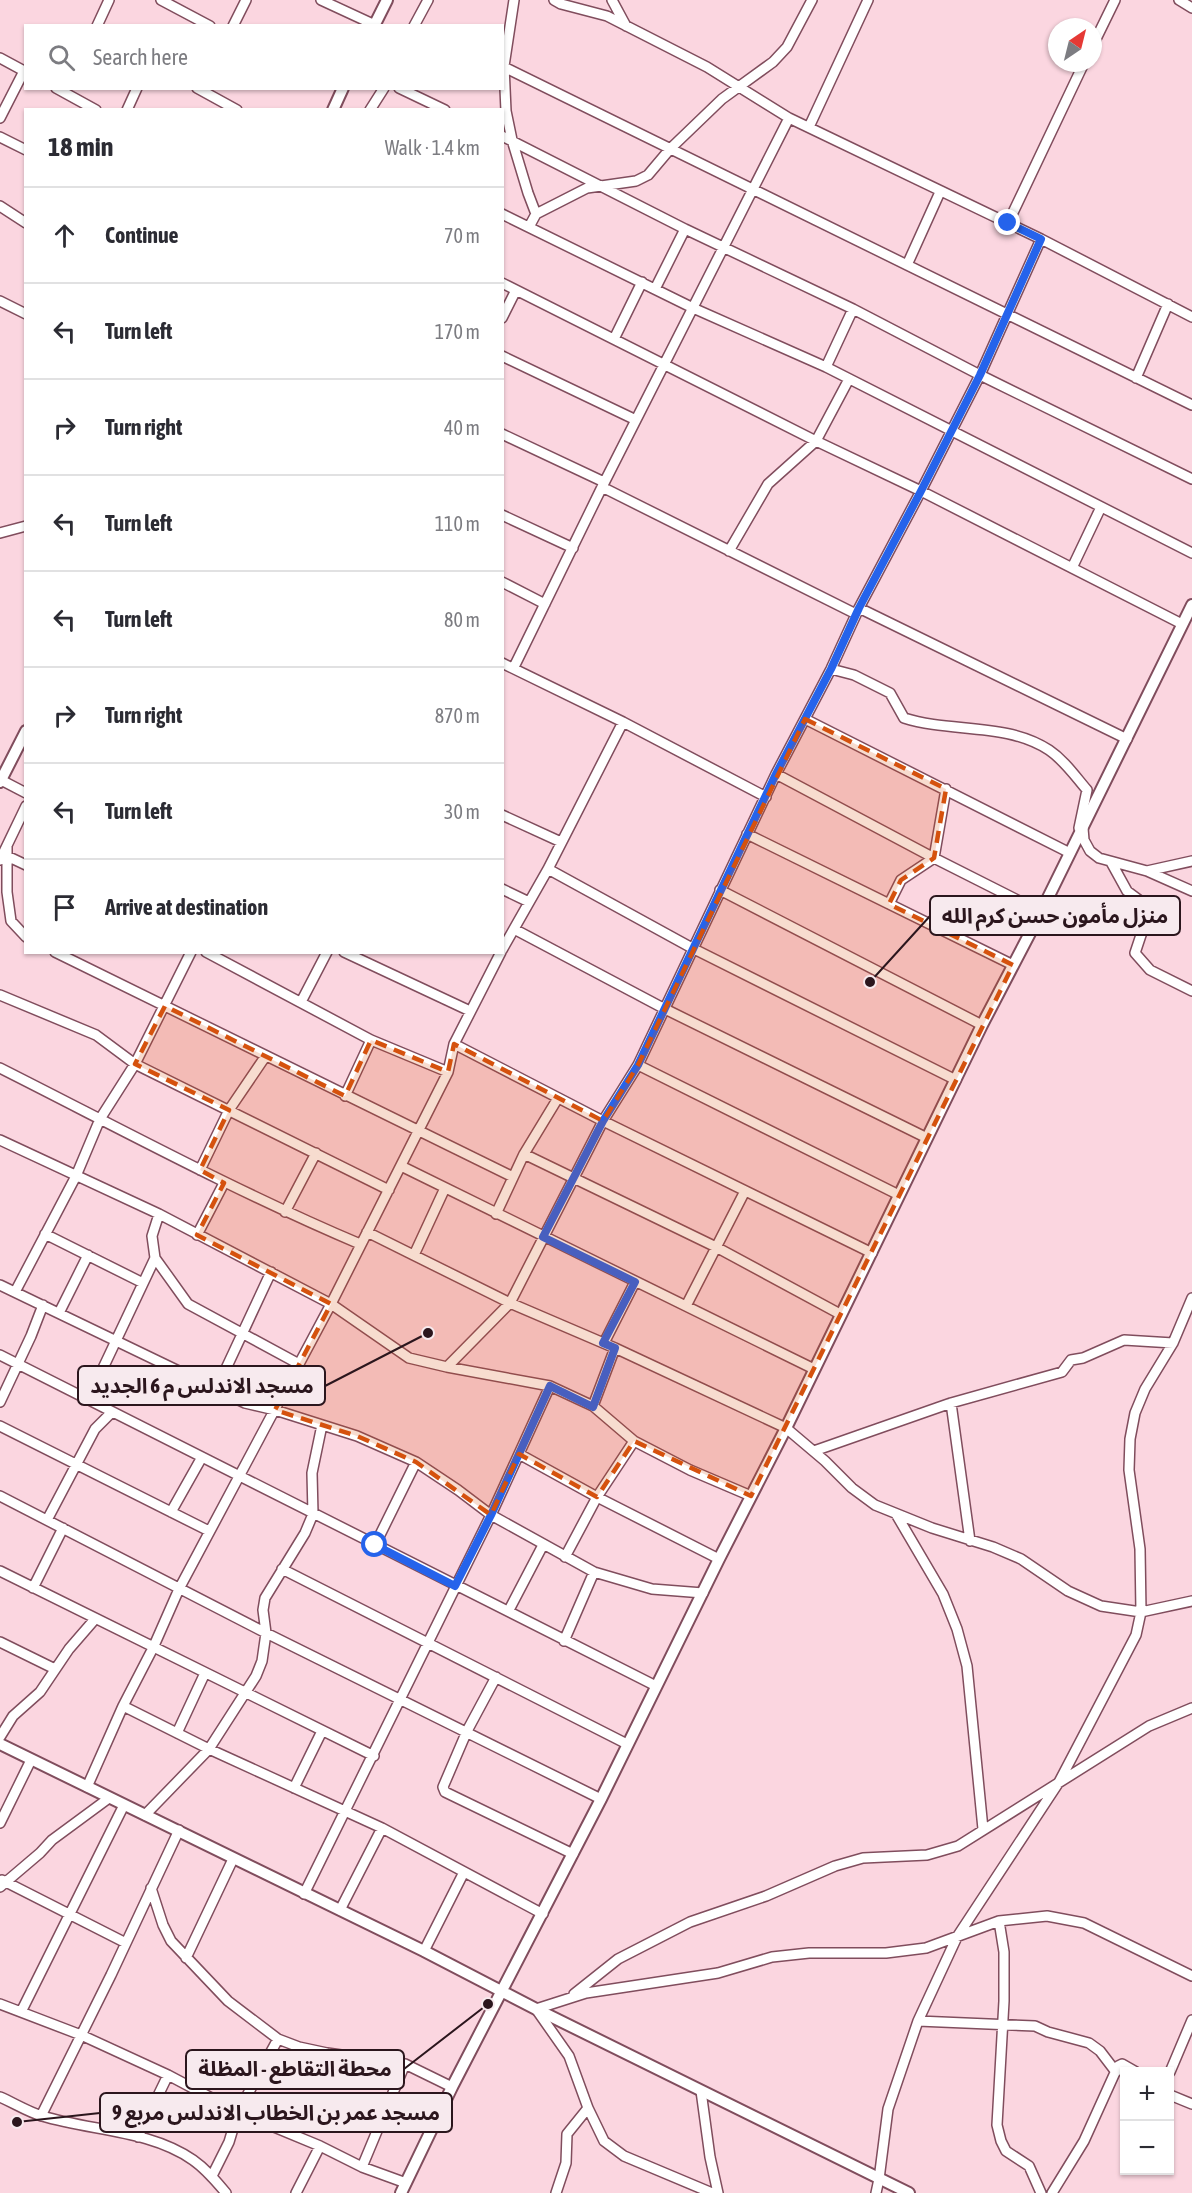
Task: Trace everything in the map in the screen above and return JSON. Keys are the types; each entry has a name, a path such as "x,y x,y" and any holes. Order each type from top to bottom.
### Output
{"street":[{"path":"98,24 110,0"},
{"path":"161,0 206,24"},
{"path":"234,24 246,0"},
{"path":"321,0 372,24"},
{"path":"375,24 387,0"},
{"path":"419,24 428,0"},
{"path":"504,60 514,0"},
{"path":"554,0 561,4 607,16 707,67 789,118 1041,239 1192,317"},
{"path":"612,0 626,26"},
{"path":"530,227 536,214 587,188 636,181 648,175 670,149 722,99 773,62 787,47 812,0"},
{"path":"809,127 868,0"},
{"path":"1102,27 1115,0"},
{"path":"1179,0 1192,8"},
{"path":"0,58 24,70"},
{"path":"504,66 1192,405"},
{"path":"1008,223 1080,72"},
{"path":"0,118 24,73"},
{"path":"504,81 507,138 536,214"},
{"path":"61,90 92,108"},
{"path":"128,108 136,90"},
{"path":"201,90 233,108"},
{"path":"334,108 342,90"},
{"path":"371,108 383,90"},
{"path":"403,90 441,108"},
{"path":"514,667 603,485 789,118"},
{"path":"0,148 2,138 24,149"},
{"path":"507,138 685,229 853,309 980,375 1192,478"},
{"path":"907,265 940,192"},
{"path":"0,207 24,222"},
{"path":"504,215 693,308 826,367 1192,553"},
{"path":"655,289 685,229"},
{"path":"447,1367 510,1303 603,1121 638,1065 776,774 831,669 857,611 980,375 1041,239"},
{"path":"614,339 642,282"},
{"path":"504,285 921,491 1182,624"},
{"path":"504,314 516,290"},
{"path":"0,301 24,313"},
{"path":"1136,378 1168,304"},
{"path":"826,367 853,309"},
{"path":"504,357 636,420"},
{"path":"729,551 768,484 816,441 849,379"},
{"path":"504,435 729,551 1127,739"},
{"path":"1072,568 1101,507"},
{"path":"504,516 573,548"},
{"path":"0,533 24,527"},
{"path":"504,583 545,604"},
{"path":"0,2004 81,2035 168,2075 238,2112 320,2146 403,2188 786,1428 982,1025 1083,828 1192,605"},
{"path":"504,664 623,722 766,797"},
{"path":"831,669 854,675 890,693 904,718 934,725 991,731 1020,737 1046,748 1066,765 1087,790 1077,840"},
{"path":"805,719 1070,852"},
{"path":"504,947 548,869 623,722"},
{"path":"24,735 0,781 24,792"},
{"path":"776,774 1041,912"},
{"path":"889,904 901,880 934,858 946,789"},
{"path":"24,810 4,854 10,921 24,936"},
{"path":"504,816 561,842"},
{"path":"1083,828 1084,840 1090,851 1100,858 1147,871 1192,891"},
{"path":"747,834 1013,965"},
{"path":"4,854 24,864"},
{"path":"1147,871 1192,861"},
{"path":"1111,862 1127,891 1150,908 1135,952 1150,970 1192,991"},
{"path":"548,869 692,948 956,1080"},
{"path":"504,890 529,902"},
{"path":"720,890 982,1025"},
{"path":"514,929 665,1009 927,1138"},
{"path":"59,954 513,1177"},
{"path":"15,1292 76,1176 100,1119 135,1064 190,954"},
{"path":"301,1002 326,954"},
{"path":"348,954 470,1011"},
{"path":"87,1787 179,1589 332,1304 448,1072 454,1044 500,954"},
{"path":"220,956 371,1040 448,1072"},
{"path":"0,995 96,1035 135,1064 389,1190"},
{"path":"345,1096 371,1040"},
{"path":"454,1044 603,1121 872,1252"},
{"path":"200,1170 229,1110 266,1057"},
{"path":"638,1065 899,1195"},
{"path":"0,1068 224,1183 360,1244"},
{"path":"496,1214 524,1154 558,1098"},
{"path":"0,1140 159,1214 332,1304 409,1358 550,1386 593,1407 634,1441 690,1470 751,1496"},
{"path":"285,1212 316,1153"},
{"path":"524,1154 716,1247 840,1314"},
{"path":"401,1166 814,1369"},
{"path":"197,1235 224,1183"},
{"path":"414,1255 445,1188"},
{"path":"686,1306 745,1191"},
{"path":"159,1214 152,1236 155,1258 188,1304 299,1364"},
{"path":"367,1233 510,1303 615,1348 786,1428 814,1451 852,1488 875,1505 1021,1559 1068,1591 1101,1606 1141,1612 1192,1601"},
{"path":"45,1234 143,1283"},
{"path":"59,1313 88,1255"},
{"path":"88,1400 155,1258"},
{"path":"216,1390 270,1272"},
{"path":"603,1343 635,1282"},
{"path":"0,1285 245,1403 357,1436 416,1462 491,1515 594,1572 651,1589 703,1593"},
{"path":"876,2193 888,2109 918,2021 957,1937 1059,1782 1131,1647 1141,1612 1140,1549 1129,1470 1130,1439 1135,1413 1145,1389 1173,1343 1192,1298"},
{"path":"0,1401 19,1365 43,1305"},
{"path":"814,1451 951,1403 1062,1372 1071,1360 1083,1358 1124,1340 1173,1343"},
{"path":"593,1407 615,1348"},
{"path":"0,1355 656,1686"},
{"path":"304,1894 491,1515 550,1386"},
{"path":"951,1403 970,1541"},
{"path":"47,1520 95,1429 112,1412"},
{"path":"145,1815 210,1749 262,1661 266,1633 263,1610 265,1598 305,1533 313,1514 312,1473 322,1425"},
{"path":"0,1426 209,1531"},
{"path":"566,1557 597,1497 634,1441"},
{"path":"519,1454 718,1559"},
{"path":"171,1512 202,1457"},
{"path":"375,1545 416,1462"},
{"path":"0,1496 266,1633 601,1799"},
{"path":"896,1514 943,1594 957,1629 967,1666 983,1829"},
{"path":"33,1588 63,1528"},
{"path":"509,1610 543,1545"},
{"path":"282,1569 627,1744"},
{"path":"0,1572 374,1756"},
{"path":"564,1641 594,1572"},
{"path":"0,1737 13,1716 40,1692 55,1669 95,1619"},
{"path":"0,1642 55,1669"},
{"path":"177,1733 205,1673"},
{"path":"496,1677 467,1731 443,1787 445,1792 573,1854"},
{"path":"123,1706 210,1749 382,1828 543,1914"},
{"path":"568,1998 618,1959 690,1922 766,1896 854,1860 927,1855 958,1846 1149,1726 1192,1708"},
{"path":"294,1788 322,1731"},
{"path":"0,1744 424,1951 536,2009 909,2193"},
{"path":"0,1823 31,1760"},
{"path":"109,1798 52,1840 40,1853 2,1883 126,1943"},
{"path":"21,2012 124,1805"},
{"path":"340,1910 382,1828"},
{"path":"41,2116 126,1943 178,1830"},
{"path":"186,1958 233,1859"},
{"path":"424,1951 464,1872"},
{"path":"151,1888 163,1925 171,1941 228,2001 278,2039 299,2047 327,2053 405,2064 452,2087"},
{"path":"536,2009 586,1993 718,1973 772,1957 809,1953 886,1953 926,1948 999,1921 1047,1916 1084,1923 1192,1976"},
{"path":"999,1921 1004,1952 1003,2026 997,2125 1006,2151 1029,2166 1041,2193"},
{"path":"536,2009 569,2056 588,2108 604,2141 624,2156 712,2193"},
{"path":"1172,2067 1192,2020"},
{"path":"918,2021 1035,2026 1048,2032 1089,2043 1100,2051 1116,2072"},
{"path":"212,2176 229,2142 238,2112 278,2039"},
{"path":"362,2167 405,2064"},
{"path":"1052,2193 1084,2141 1116,2072 1122,2064 1127,2067"},
{"path":"138,2137 168,2075"},
{"path":"702,2091 710,2157 718,2193"},
{"path":"0,2097 41,2116 138,2137 172,2148 193,2160 212,2176 226,2193"},
{"path":"1174,2097 1192,2104"},
{"path":"559,2192 566,2163 567,2134 588,2108"},
{"path":"296,2193 320,2146"}],"highlighted area":[{"path":"805,719 946,789 934,858 901,880 889,904 1013,965 751,1496 634,1441 597,1497 519,1454 491,1515 416,1462 357,1436 275,1410 331,1304 197,1235 224,1183 200,1170 229,1110 135,1064 165,1006 345,1096 371,1040 448,1072 454,1044 603,1121 638,1065"}],"place":[{"name":"منزل مأمون حسن كرم الله","path":"870,982"},
{"name":"مسجد الاندلس م 6 الجديد","path":"428,1333"},
{"name":"محطة التقاطع - المظلة","path":"488,2004"},
{"name":"مسجد عمر بن الخطاب الاندلس مربع 9","path":"17,2122"}],"route":[{"path":"375,1545 455,1586 491,1515 550,1386 593,1407 615,1348 603,1343 635,1282 543,1237 603,1121 638,1065 776,774 980,375 1008,315 1041,239 1008,223"}]}
